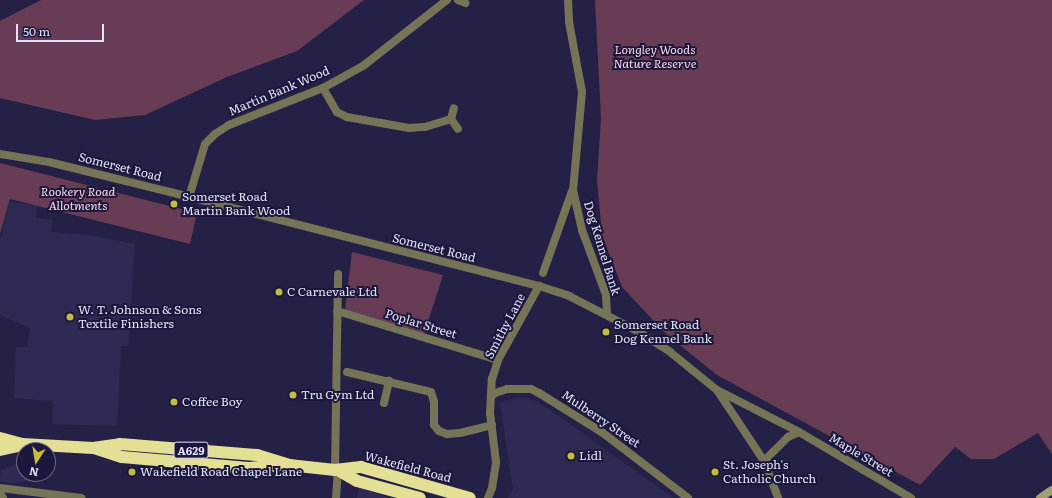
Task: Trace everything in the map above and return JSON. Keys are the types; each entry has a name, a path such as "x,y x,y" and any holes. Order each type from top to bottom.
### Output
{"highway":[{"name":"Wakefield Road","path":"0,438 16,442"},
{"name":"Wakefield Road","path":"0,450 16,446"},
{"name":"Wakefield Road","path":"56,446 93,448 122,457 249,468 289,465 336,470 361,467 470,498"},
{"name":"Wakefield Road","path":"336,470 357,481 420,498"}],"street":[{"name":"Martin Bank Wood","path":"189,197 204,144 215,134 229,125 323,88 363,66 447,0"},
{"name":"Dog Kennel Bank","path":"543,273 573,190 582,92 568,22 568,0"},
{"path":"323,88 337,112 347,117 409,128 425,127 451,119"},
{"path":"451,119 454,108"},
{"path":"451,119 458,128"},
{"name":"Somerset Road","path":"0,154 49,162 540,286 569,296 607,314 670,352 717,390 764,461 778,498"},
{"name":"Dog Kennel Bank","path":"573,190 582,230 606,295 607,314"},
{"path":"336,498 338,274"},
{"name":"Smithy Lane","path":"488,498 492,488 496,462 489,402 491,396 492,379 498,360 540,286"},
{"name":"Poplar Street","path":"337,311 498,360"},
{"path":"347,372 431,392 434,402 434,425 439,431 447,434 460,433 492,425"},
{"path":"384,403 389,381"},
{"name":"Mulberry Street","path":"491,396 495,392 507,389 531,389 539,393 603,433 688,498"},
{"name":"Maple Street","path":"717,390 799,432 911,498"},
{"path":"764,461 788,437 799,432"},
{"path":"0,488 81,498"},
{"path":"1040,498 1052,490"},
{"path":"0,493 3,498"}],"shaded area":[{"name":"W. T. Johnson & Sons Textile Finishers","path":"10,202 37,205 36,218 53,220 51,232 89,235 135,244 128,346 121,346 117,426 53,424 53,401 14,398 16,347 28,347 30,328 0,315 0,240"},
{"path":"520,397 529,398 550,410 673,498 508,498 513,489 500,402"},
{"path":"16,465 16,482 19,482 11,483 0,481 1,470"},
{"path":"359,487 389,498 357,498"}],"green space":[{"path":"41,0 364,0 297,51 227,77 145,115 95,120 0,98 0,21"},
{"name":"Longley Woods Nature Reserve","path":"595,0 1052,0 1052,454 1038,433 994,459 971,459 955,447 920,485 717,375 666,334 622,287 602,235 597,180 601,118"},
{"name":"Rookery Road Allotments","path":"0,163 197,213 190,244 10,199 0,234"},
{"path":"352,252 443,275 424,334 345,310"}],"place":[{"name":"Somerset Road Martin Bank Wood","path":"174,204"},
{"name":"C Carnevale Ltd","path":"279,292"},
{"name":"W. T. Johnson & Sons Textile Finishers","path":"70,317"},
{"name":"Somerset Road Dog Kennel Bank","path":"606,332"},
{"name":"Tru Gym Ltd","path":"293,395"},
{"name":"Coffee Boy","path":"174,402"},
{"name":"Lidl","path":"571,456"},
{"name":"Wakefield Road Chapel Lane","path":"132,472"},
{"name":"St. Joseph's Catholic Church","path":"715,472"}]}
